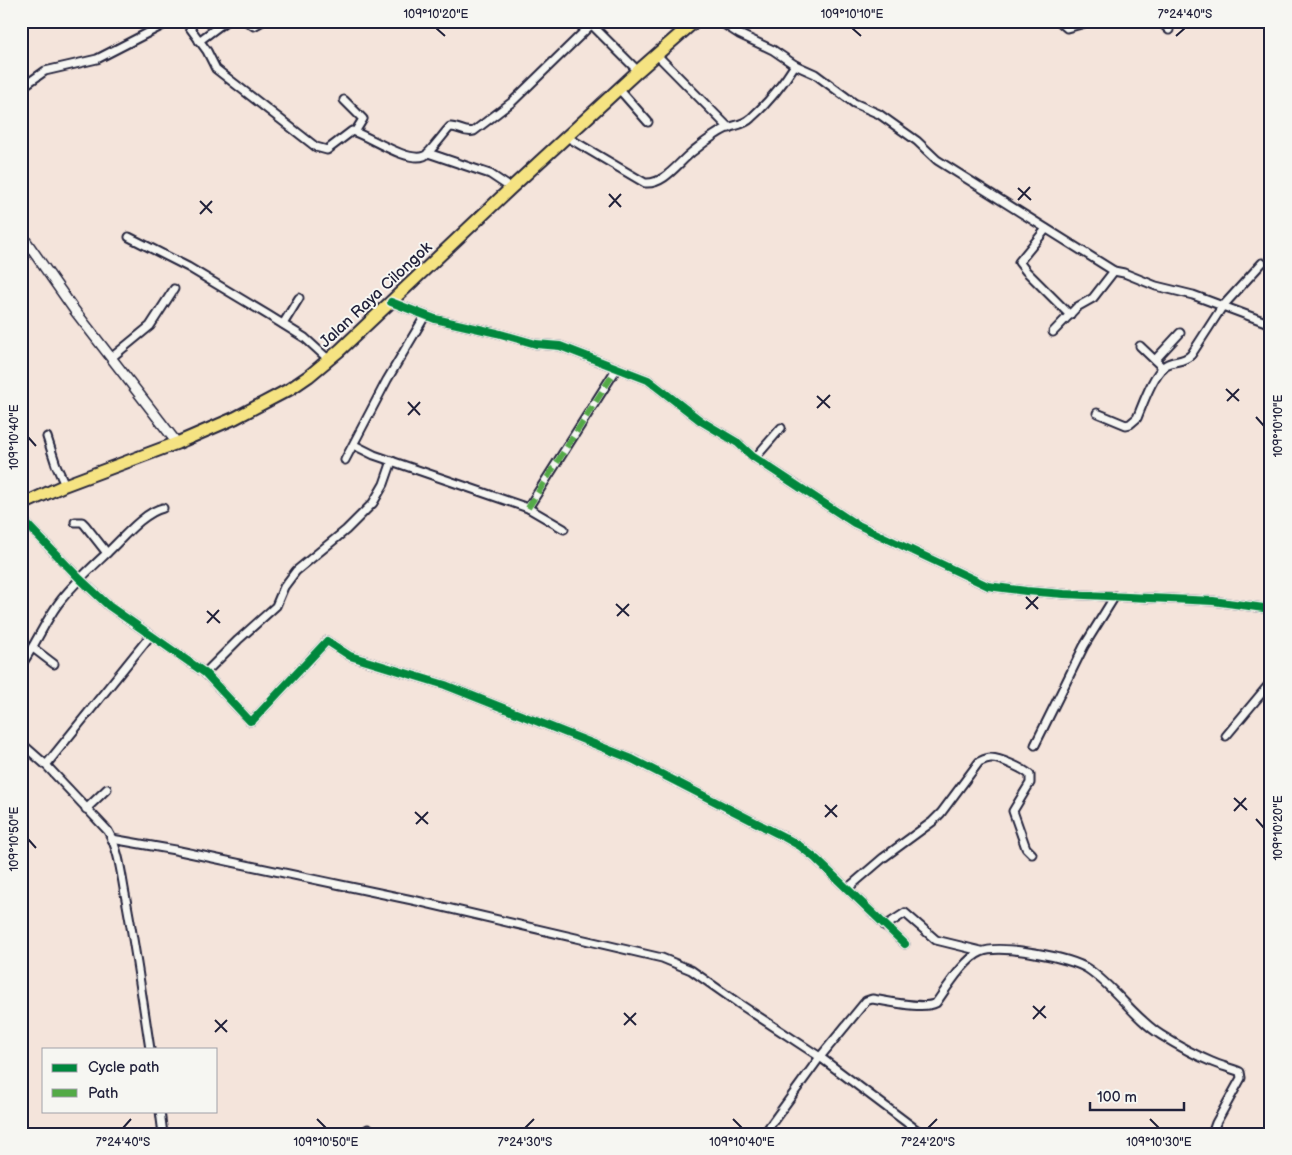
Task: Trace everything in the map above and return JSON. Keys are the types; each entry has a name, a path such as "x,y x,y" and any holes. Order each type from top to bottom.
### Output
{"highway":[{"name":"Jalan Raya Cilongok","path":"21,505 65,485 177,443 243,414 278,397 309,376 340,350 656,54 695,21"}],"street":[{"path":"21,88 45,71 97,59 171,21"},
{"path":"185,21 216,69 316,147 327,150 350,131 409,156 424,156 450,128 454,127 468,132 474,131 512,102 592,23 638,71"},
{"path":"199,41 226,21"},
{"path":"246,21 254,26 263,21"},
{"path":"719,21 739,34 773,50 815,74 854,103 880,114 917,141 937,160 1114,271 1156,286 1193,295 1271,324"},
{"path":"1059,21 1066,28 1092,21"},
{"path":"1160,21 1169,30"},
{"path":"656,54 730,128"},
{"path":"567,137 645,183 652,184 664,178 704,142 750,120 781,85 795,64"},
{"path":"618,90 648,122"},
{"path":"344,100 363,118 355,132"},
{"path":"428,152 490,174 511,188"},
{"path":"1046,229 1019,262 1070,315"},
{"path":"21,234 58,288 177,443"},
{"path":"129,237 188,267 283,324 305,338 328,359"},
{"path":"1097,413 1126,425 1137,418 1157,375 1169,364 1186,360 1222,307 1262,263"},
{"path":"1053,332 1079,305 1094,298 1114,271"},
{"path":"111,358 150,326 174,289"},
{"path":"283,324 299,298"},
{"path":"391,302 425,316 536,344 560,346 648,380 701,420 738,443 755,458 854,523 982,583 1001,588 1026,591 1213,601 1271,608"},
{"path":"345,460 425,316"},
{"path":"1155,360 1180,333"},
{"path":"1140,346 1163,368"},
{"path":"528,508 617,368"},
{"path":"755,458 781,428"},
{"path":"47,437 56,466 65,485"},
{"path":"354,445 392,461 528,508 564,529"},
{"path":"205,673 276,606 284,587 296,572 346,530 373,503 384,484 392,461"},
{"path":"21,665 58,604 80,579 146,516 163,508"},
{"path":"21,518 109,606 205,673 250,721 327,641 350,656 445,685 632,759 800,846 848,888 905,944"},
{"path":"75,522 82,522 107,553"},
{"path":"1035,745 1084,646 1114,596"},
{"path":"46,765 150,636"},
{"path":"33,648 54,664"},
{"path":"1226,736 1271,682"},
{"path":"21,742 46,765 108,832 112,839 134,942 150,1048"},
{"path":"848,888 883,858 932,822 941,813 979,762 984,759 993,758 1026,770 1030,775 1030,783 1013,812 1026,848 1032,854"},
{"path":"86,809 107,788"},
{"path":"112,839 175,850 417,901 662,958 692,970 820,1057 922,1134"},
{"path":"885,926 905,913 936,940 981,951 1025,951 1066,959 1079,964 1105,983 1160,1035 1210,1062 1240,1072 1241,1078 1212,1134"},
{"path":"764,1134 820,1057 866,1001 872,998 922,1006 932,1005 936,1003 955,975 974,955 981,951"},
{"path":"160,1112 164,1134"},
{"path":"362,1134 368,1129 376,1134"}],"marked path":[{"path":"528,508 617,368"}],"cycle path":[{"path":"391,302 435,319 536,344 560,346 648,380 701,421 738,443 752,456 854,523 988,586 1064,594 1213,601 1271,609"},
{"path":"21,518 109,606 205,673 250,721 327,641 350,656 445,685 632,759 784,837 800,846 816,859 905,944"}]}
